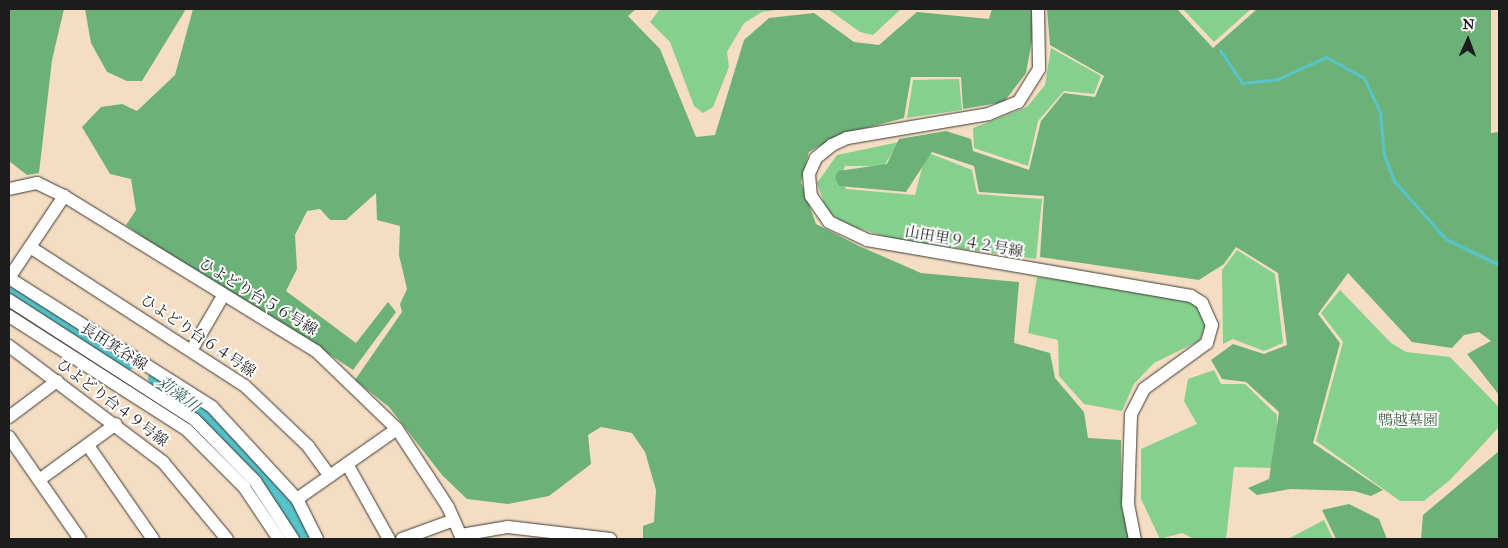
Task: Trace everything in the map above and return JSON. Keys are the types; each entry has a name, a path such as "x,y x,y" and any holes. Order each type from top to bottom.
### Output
{"street":[{"name":"山田里９４２号線","path":"1038,9 1039,69 1018,102 989,114 847,138 832,144 816,158 809,174 811,196 830,222 867,240 1191,296 1202,303 1212,325 1207,343 1144,389 1131,415 1128,504 1135,539"},
{"name":"ひよどり台５６号線","path":"9,190 37,183 64,196 223,296 316,351 397,429 454,520 462,537"},
{"path":"64,196 9,278 212,407 297,499 317,539"},
{"name":"ひよどり台６４号線","path":"30,247 192,349 269,405 330,476"},
{"path":"192,349 223,296"},
{"name":"長田箕谷線","path":"9,300 194,419 255,481 294,539"},
{"name":"長田箕谷線","path":"9,316 186,430 244,487 279,539"},
{"name":"ひよどり台４９号線","path":"9,346 116,424 163,462 227,539"},
{"path":"9,417 57,381"},
{"path":"39,480 89,447 116,424"},
{"path":"297,499 397,429"},
{"path":"9,437 80,539"},
{"path":"89,447 153,539"},
{"path":"347,464 388,539"},
{"path":"402,539 454,520"},
{"path":"462,537 508,527 610,539"}],"green space":[{"path":"9,9 64,9 52,60 39,173 27,175 9,161"},
{"path":"85,9 186,9 142,81 127,81 107,72 91,43"},
{"path":"193,9 636,9 628,16 660,49 696,137 715,135 744,40 769,18 814,13 854,42 879,45 917,12 989,19 992,9 1031,9 1035,23 1026,73 1004,102 963,109 961,77 911,77 904,118 839,135 809,152 801,182 816,224 859,246 921,273 1019,282 1014,343 1050,353 1055,378 1084,412 1088,438 1121,440 1122,510 1131,539 643,539 643,526 654,522 656,490 645,452 632,433 601,427 588,435 591,464 549,496 508,504 467,499 442,475 389,407 355,380 402,312 400,304 407,289 399,255 400,226 377,220 376,193 346,220 330,220 320,209 307,211 295,235 297,269 286,291 356,343 388,302 396,312 353,370 271,316 186,269 126,225 136,210 131,179 110,174 82,127 101,107 122,104 137,111 175,75"},
{"path":"660,9 783,9 762,12 744,23 727,52 729,67 713,107 703,113 694,106 670,42 650,22"},
{"path":"828,9 978,9 900,10 873,35 860,32"},
{"path":"1047,9 1177,9 1213,48 1257,9 1491,9 1491,133 1499,132 1499,395 1467,354 1491,341 1479,332 1464,335 1452,348 1412,342 1348,273 1318,314 1340,343 1313,443 1383,490 1371,496 1354,491 1290,489 1257,495 1248,488 1269,479 1279,412 1246,382 1222,379 1211,360 1233,344 1264,354 1287,345 1278,273 1236,247 1224,264 1199,280 1040,257 1044,196 979,192 974,166 932,152 906,192 839,186 835,178 838,171 887,164 899,139 946,131 971,139 973,151 1029,170 1041,121 1064,93 1095,97 1104,76 1050,45"},
{"path":"1183,9 1251,9 1214,42"},
{"path":"1051,48 1101,76 1094,94 1064,91 1038,121 1028,166 974,148 973,128 1027,107 1045,85"},
{"path":"959,79 962,110 907,118 913,80"},
{"path":"899,142 884,166 845,166 840,179 846,189 915,195 926,152 972,170 977,194 1042,199 1036,259 896,240 845,224 827,211 817,183 837,155"},
{"path":"1237,250 1275,274 1283,343 1264,351 1233,339 1223,344 1222,270"},
{"path":"1037,277 1180,294 1197,302 1205,314 1206,328 1199,341 1154,363 1134,384 1122,411 1084,404 1059,376 1058,340 1028,333"},
{"name":"鵯越墓園","path":"1340,290 1391,343 1406,352 1450,357 1499,407 1499,427 1450,480 1424,501 1400,501 1316,441 1343,342 1321,313"},
{"path":"1214,370 1221,384 1245,384 1277,415 1276,468 1234,467 1226,539 1194,539 1182,533 1160,539 1141,499 1141,449 1197,424 1184,401 1188,379"},
{"path":"1499,451 1499,539 1421,539 1423,515"},
{"path":"1349,504 1379,519 1387,539 1336,539 1322,510"},
{"path":"1324,520 1333,539 1288,539"}],"waterway":[{"path":"1220,50 1242,83 1278,79 1326,57 1364,78 1380,113 1384,155 1394,181 1446,239 1499,265"},
{"name":"苅藻川","path":"12,288 127,360"},
{"name":"苅藻川","path":"157,378 241,444 308,539"}]}
